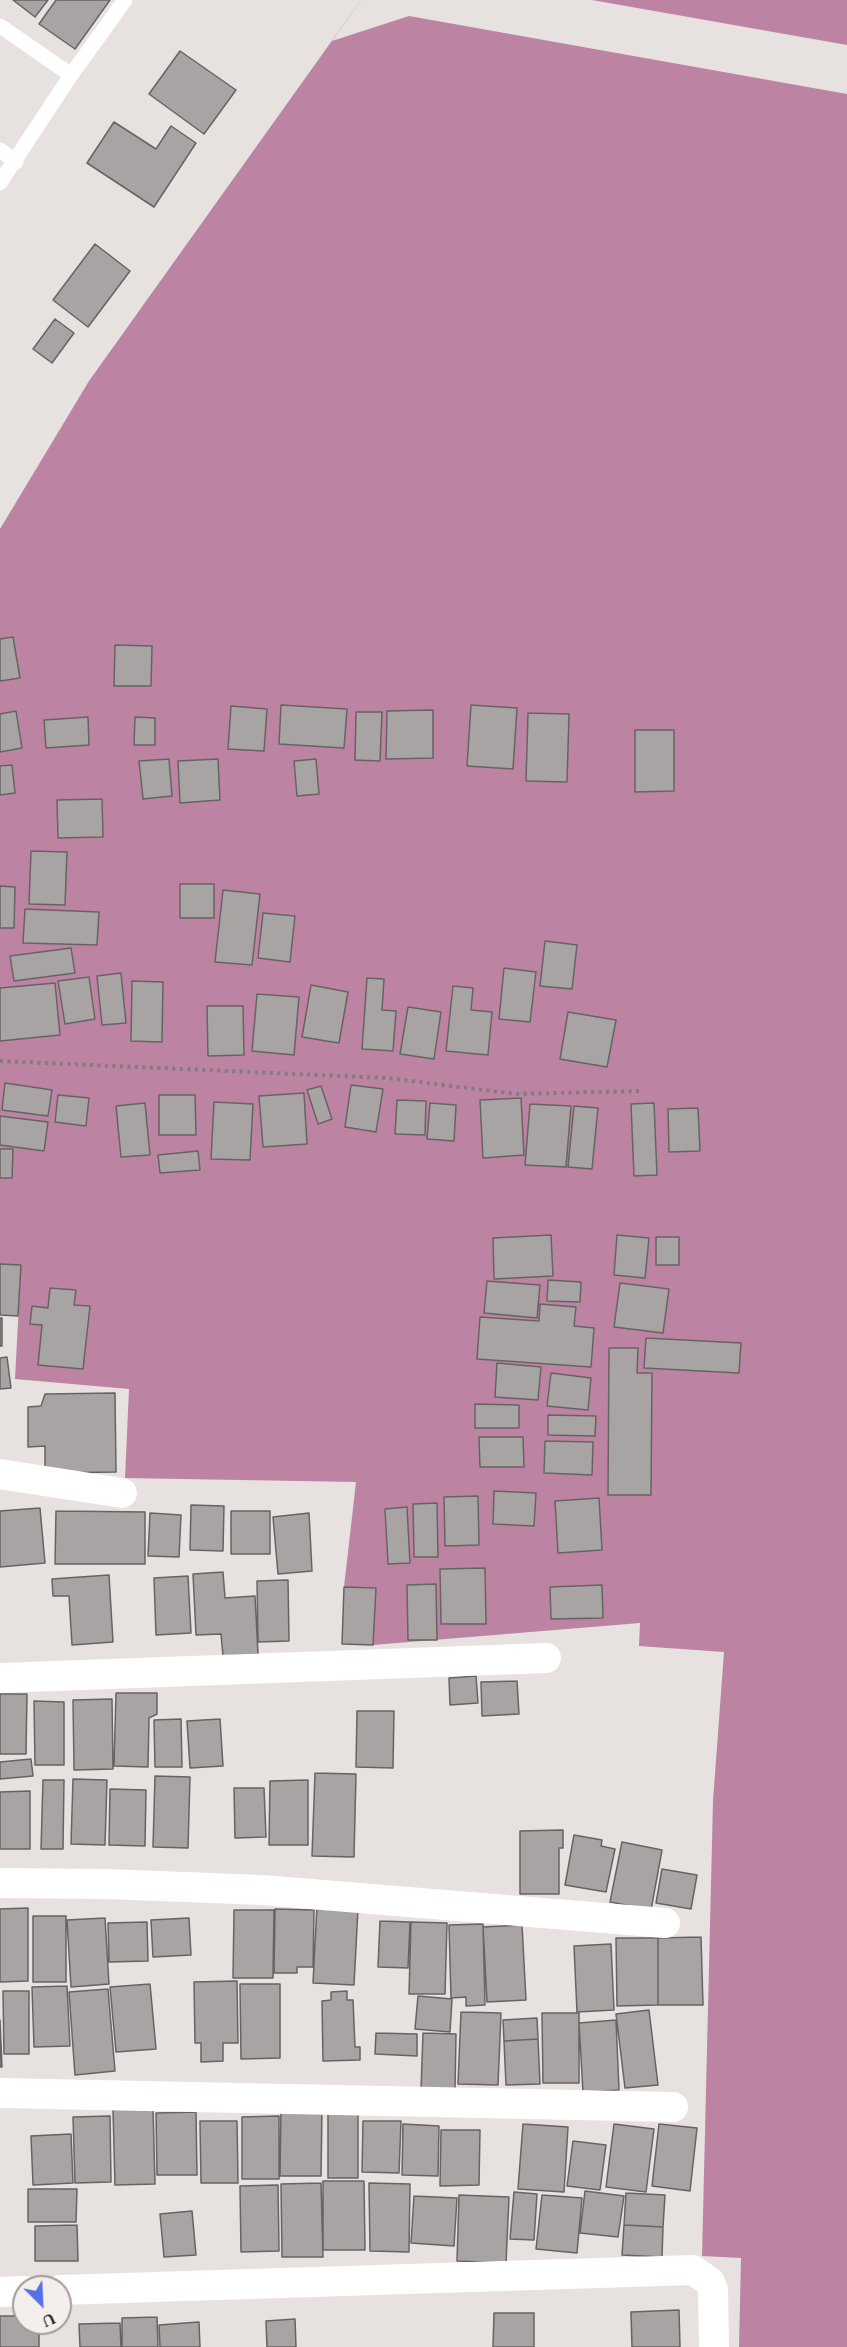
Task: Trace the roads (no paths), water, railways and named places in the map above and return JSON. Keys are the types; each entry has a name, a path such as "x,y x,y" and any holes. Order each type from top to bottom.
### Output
{"street":[{"path":"0,1474 122,1493"},
{"path":"0,1678 546,1658"},
{"path":"0,1883 106,1884 262,1890 665,1923"},
{"path":"0,2093 673,2107"},
{"path":"72,2290 693,2270 710,2282 713,2290 714,2347"}],"lane":[{"path":"0,183 16,162 71,75 125,0"},
{"path":"0,26 71,75"},
{"path":"0,150 16,162"}]}
